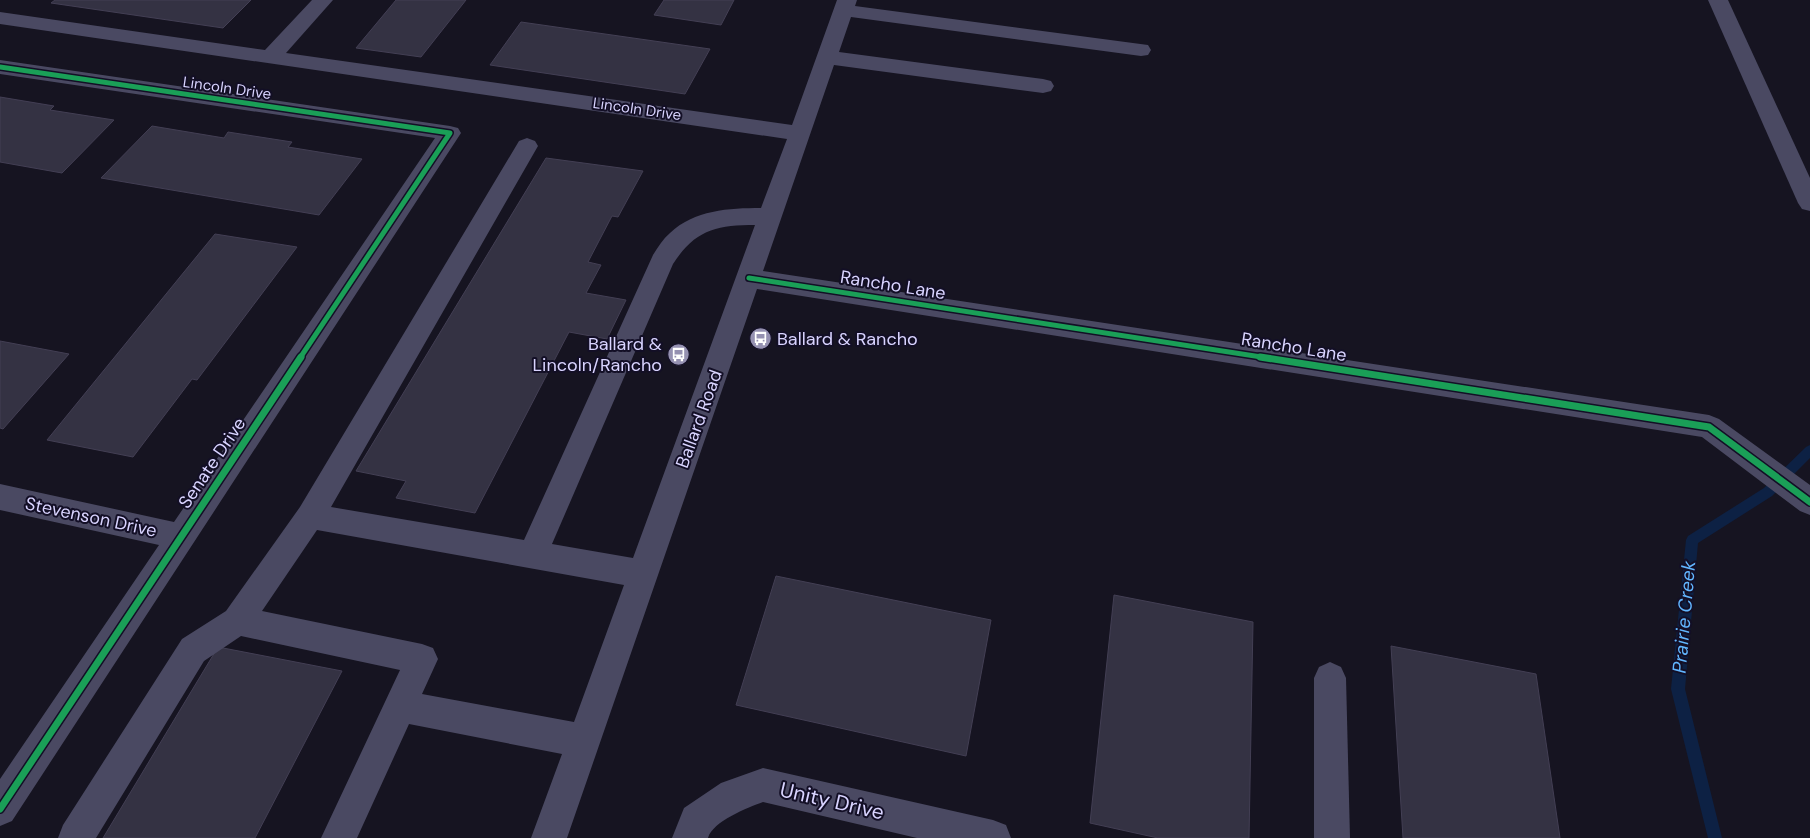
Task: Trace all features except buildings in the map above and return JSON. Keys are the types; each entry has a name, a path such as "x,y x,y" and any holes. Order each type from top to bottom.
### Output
{"street":[{"path":"270,57 323,0"},
{"path":"1718,0 1810,203"},
{"path":"845,5 1142,50"},
{"name":"Ballard Road","path":"549,838 845,5"},
{"name":"Lincoln Drive","path":"0,18 799,133"},
{"path":"826,57 1043,86"},
{"name":"Lincoln Drive","path":"0,67 450,133"},
{"name":"Senate Drive","path":"0,809 450,133"},
{"path":"76,838 193,650 238,621 310,516 527,146"},
{"path":"532,556 662,261 678,239 705,221 735,216 771,217"},
{"name":"Rancho Lane","path":"749,278 1709,427 1810,502"},
{"name":"Stevenson Drive","path":"0,498 181,537"},
{"path":"310,516 643,574"},
{"path":"238,621 422,659 339,838"},
{"path":"1330,678 1332,838"},
{"path":"400,706 584,741"},
{"name":"Unity Drive","path":"690,838 696,820 733,795 763,785 993,838"}],"waterway":[{"name":"Prairie Creek","path":"1715,838 1678,689 1692,540 1768,492 1810,450"}],"cycle path":[{"path":"0,67 450,133 0,809"},
{"path":"749,278 1709,427 1810,502"}],"place":[{"name":"Ballard & Rancho","path":"761,339"},
{"name":"Ballard & Lincoln/Rancho","path":"678,354"}]}
